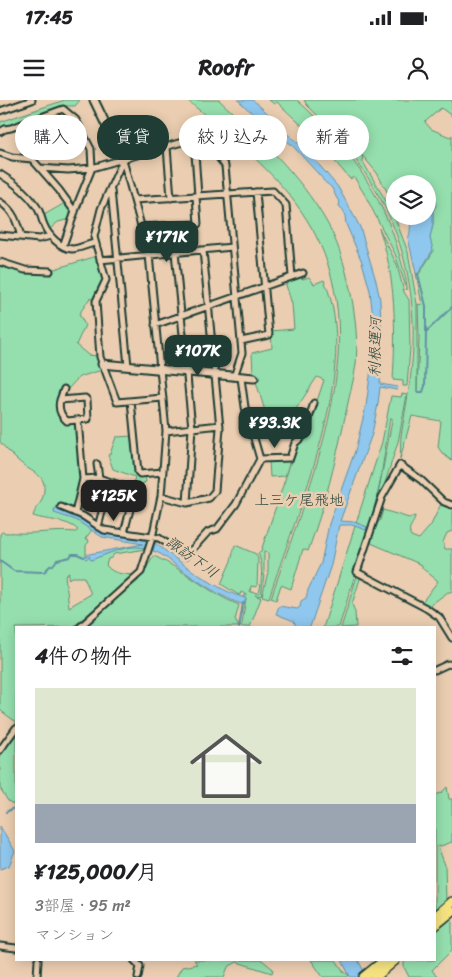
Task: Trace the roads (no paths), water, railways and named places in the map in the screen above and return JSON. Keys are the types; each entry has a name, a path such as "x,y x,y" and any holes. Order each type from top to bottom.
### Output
{"highway":[{"path":"436,916 452,902"},
{"path":"436,924 452,911"},
{"path":"364,977 391,961"},
{"path":"376,977 391,961"}],"street":[{"path":"0,110 29,100"},
{"path":"94,100 102,115"},
{"path":"49,115 58,109 63,109 70,115"},
{"path":"0,132 15,127"},
{"path":"63,246 92,168 91,149 87,141"},
{"path":"0,153 15,157"},
{"path":"33,160 75,212"},
{"path":"40,168 68,170 92,168 124,160"},
{"path":"124,160 101,209 94,237 106,280 96,301 102,364 117,402 163,398"},
{"path":"81,626 141,572 152,538 161,496 166,431 149,255 124,160"},
{"path":"168,160 171,198"},
{"path":"142,227 198,224 195,160"},
{"path":"61,507 83,516 104,530 159,538 168,542 186,556 208,532 217,529 236,504 260,459 238,377 242,353 241,341 224,166 220,160"},
{"path":"0,174 30,196 42,214 44,224 50,236 63,246 73,249 95,242"},
{"path":"111,189 128,366"},
{"path":"134,200 273,191 286,205 292,276"},
{"path":"241,341 269,334 256,192"},
{"path":"0,202 8,207 16,218 21,238"},
{"path":"0,235 39,239 50,236"},
{"path":"100,260 232,247"},
{"path":"161,496 187,503 209,498 215,491 220,425 203,250"},
{"path":"175,252 192,428 187,503"},
{"path":"0,262 25,270 50,272"},
{"path":"155,324 303,273"},
{"path":"102,364 254,378"},
{"path":"60,400 85,398 87,400 88,419 67,421 62,418 60,400 64,389"},
{"path":"131,401 138,472 140,474 163,472"},
{"path":"260,459 290,458 296,443 303,436 314,403"},
{"path":"252,433 308,419"},
{"path":"75,513 83,479 78,420"},
{"path":"166,431 220,425"},
{"path":"97,464 98,478"},
{"path":"452,505 444,502 421,480 400,465 382,497 357,572 426,608 439,617 452,638"},
{"path":"83,479 98,478 135,490 124,533"},
{"path":"98,527 110,482"},
{"path":"436,670 448,664 452,665"},
{"path":"0,750 15,729"},
{"path":"0,946 15,948"},
{"path":"37,977 38,961"},
{"path":"135,961 140,966 138,977"}],"water":[{"path":"238,100 253,100 269,115 254,115"},
{"path":"287,134 297,141 297,151 287,141"},
{"name":"利根運河","path":"306,160 315,160 338,187 360,227 380,300 382,346 380,384 398,387 397,390 380,387 372,434 340,521 354,522 367,527 366,530 352,525 339,525 331,565 310,626 295,626 294,621 276,614 279,606 297,609 300,607 301,601 306,598 321,563 329,524 355,451 366,406 371,369 373,318 370,291 362,262 346,224 343,210 339,206 340,202 331,187"},
{"path":"411,225 433,225 430,238 433,250 418,274 416,273 408,238"},
{"path":"55,509 78,516 105,534 148,541 146,549 140,547 126,548 91,560 90,556 86,559 84,557 89,554 143,544 102,537 76,520 54,513"},
{"path":"155,543 211,583 235,595 246,598 244,605 212,590 165,557 153,551"},
{"path":"0,826 15,851 9,866 0,869"},
{"path":"342,961 359,961 367,977 350,977"}],"waterway":[{"path":"418,274 426,306 426,331"},
{"path":"417,392 423,392 425,386 426,332 452,307"},
{"path":"0,561 14,571 44,572 57,560 70,557 72,554 84,557"},
{"path":"239,626 243,603"},
{"path":"6,812 15,808"}],"district":[{"name":"上三ケ尾飛地","path":"299,500"}],"water label":[{"name":"諏訪下川","path":"192,557"}]}
